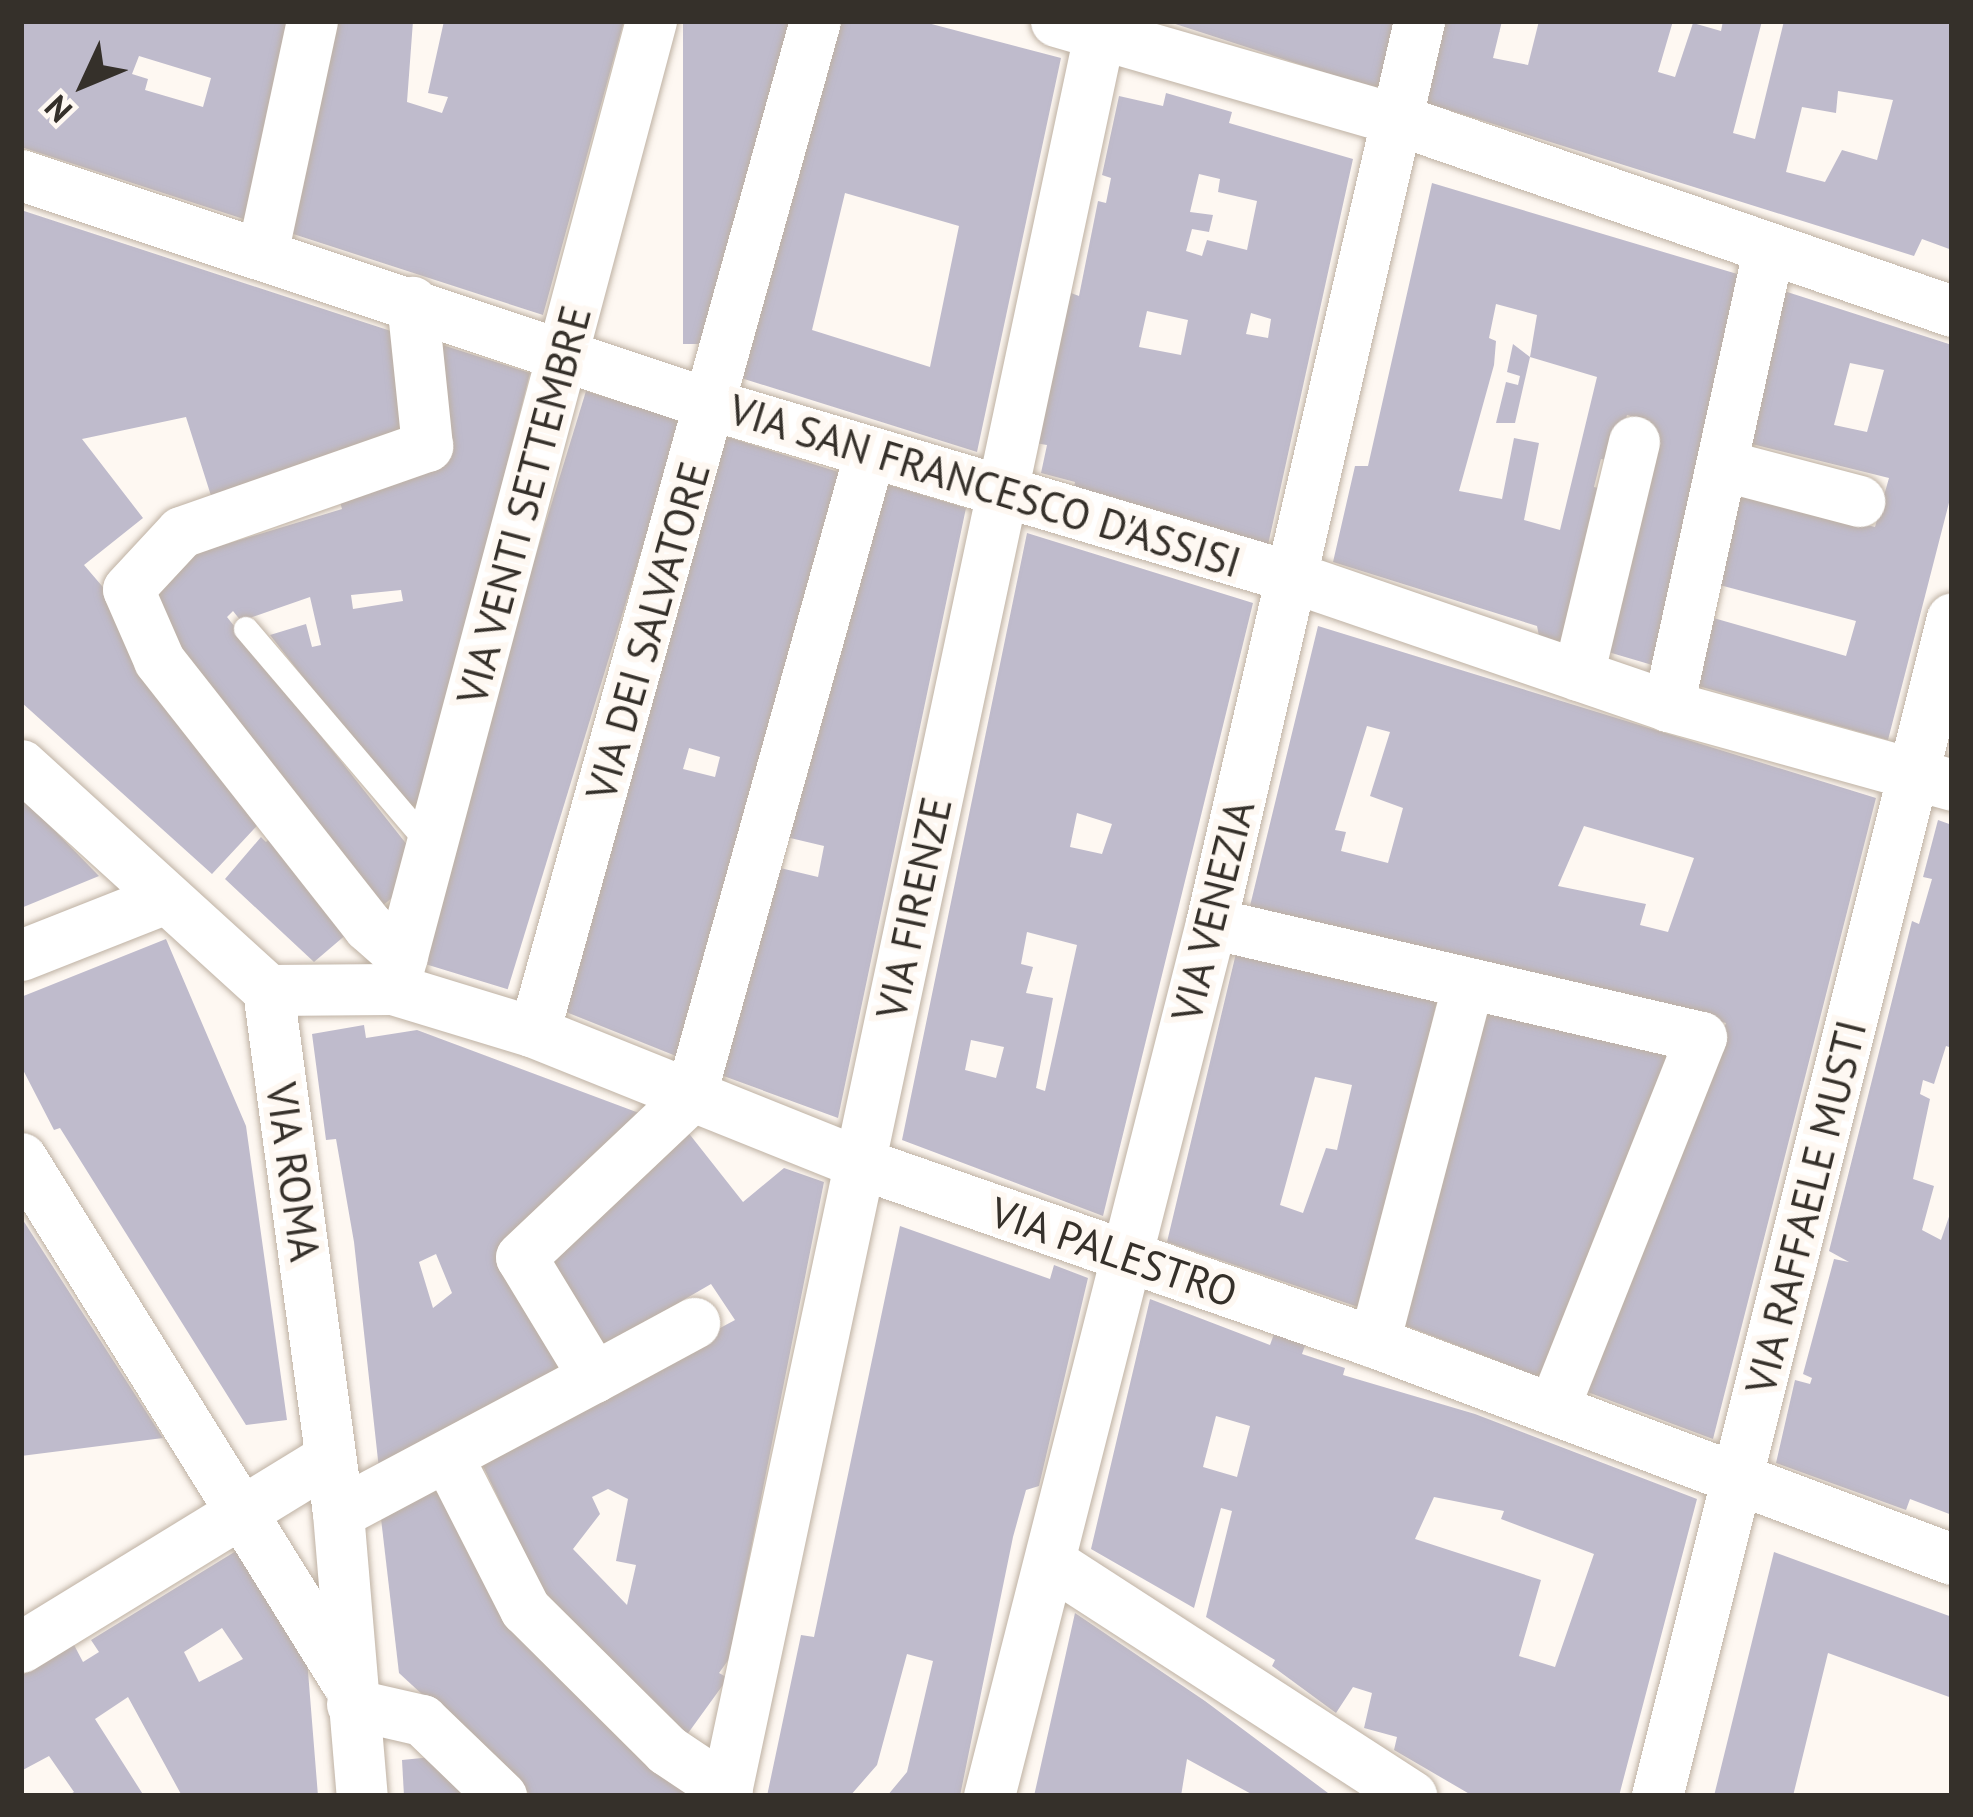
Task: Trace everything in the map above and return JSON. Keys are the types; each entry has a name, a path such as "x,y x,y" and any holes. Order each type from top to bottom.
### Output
{"street":[{"path":"262,254 312,21"},
{"name":"VIA VENTI SETTEMBRE","path":"398,972 651,21"},
{"name":"VIA DEI SALVATORE","path":"534,1032 713,405 815,21"},
{"name":"VIA VENEZIA","path":"989,1796 1053,1564 1211,923 1419,21"},
{"path":"1086,25 1396,118 1952,311"},
{"name":"VIA FIRENZE","path":"726,1793 1002,494 1086,25"},
{"name":"VIA SAN FRANCESCO D'ASSISI","path":"21,175 566,352 713,405 1294,578 1668,706 1934,780"},
{"path":"1668,706 1769,248"},
{"path":"398,972 368,926 159,660 128,589 181,532 427,446 412,302"},
{"path":"1578,675 1634,442"},
{"path":"594,1377 520,1257 690,1097 870,452"},
{"path":"1722,465 1859,501"},
{"name":"VIA RAFFAELE MUSTI","path":"1658,1796 1737,1481 1934,780 1952,618"},
{"path":"21,765 268,990"},
{"path":"21,955 166,898"},
{"path":"1211,923 1701,1037 1553,1409"},
{"name":"VIA PALESTRO","path":"268,990 398,972 690,1097 860,1163 1374,1342 1952,1558"},
{"path":"1374,1342 1468,983"},
{"name":"VIA ROMA","path":"268,990 338,1513 362,1796"},
{"name":"VIA ROMA","path":"21,1158 245,1515 351,1696"},
{"path":"338,1513 694,1323"},
{"path":"447,1456 525,1609 668,1750 726,1793"},
{"path":"21,1647 245,1515 330,1459"},
{"path":"1053,1564 1412,1796"},
{"path":"351,1696 422,1720 501,1796"}],"lane":[{"path":"246,629 432,846"}],"building":[{"path":"21,21 297,21 256,223 21,147","holes":["139,56 211,78 203,107 145,90 148,79 132,74"]},
{"path":"330,21 413,21 407,102 442,113 448,97 428,93 444,21 624,21 543,315 287,232"},
{"path":"683,21 799,21 799,344 683,344"},
{"path":"832,21 920,21 1061,58 977,452 741,378","holes":["845,193 959,226 930,367 812,330"]},
{"path":"1166,21 1396,21 1379,90"},
{"path":"1440,21 1502,21 1493,58 1528,65 1539,21 1673,21 1658,72 1675,77 1693,23 1721,31 1723,21 1762,21 1733,133 1755,139 1784,21 1952,21 1952,250 1922,239 1914,256 1420,101","holes":["1838,91 1893,100 1877,160 1842,150 1825,182 1786,172 1802,107 1836,113"]},
{"path":"1166,93 1232,112 1229,123 1353,159 1268,545 1073,491 1075,482 1041,473 1047,445 1035,443 1071,293 1079,296 1098,201 1106,203 1111,178 1102,175 1119,96 1163,106","holes":["1199,174 1220,179 1218,192 1257,201 1247,250 1207,240 1202,256 1186,251 1192,229 1209,232 1213,215 1190,212","1147,311 1188,320 1181,355 1139,347","1251,313 1271,319 1268,338 1246,334"]},
{"path":"1432,183 1744,276 1659,667 1598,649 1650,421 1627,415 1613,461 1601,459 1594,487 1607,490 1568,645 1539,636 1537,626 1333,562 1355,466 1368,466","holes":["1496,304 1537,315 1530,357 1597,377 1560,530 1524,520 1539,443 1514,438 1502,499 1459,491 1494,365 1496,341 1489,338"]},
{"path":"21,210 397,333 411,438 213,502 186,417 82,439 143,518 84,565 144,635 266,816 212,874 21,702"},
{"path":"1781,290 1952,345 1952,491 1888,740 1688,683 1703,615 1846,656 1856,621 1712,583 1731,491 1875,527 1889,478 1744,442","holes":["1850,363 1884,370 1867,432 1834,425"]},
{"path":"433,342 530,373 421,805 405,807 270,635 306,624 312,647 321,645 310,597 241,621 233,611 227,617 408,846 393,897 375,912 143,611 190,555 342,509 340,502 445,459","holes":["401,590 403,601 353,609 351,595"]},
{"path":"1513,344 1530,357 1515,423 1496,423 1506,382 1518,385 1520,376 1507,372"},
{"path":"586,391 682,420 508,989 412,960"},
{"path":"721,435 845,474 681,1058 561,1010","holes":["689,748 720,757 715,777 683,769"]},
{"path":"883,483 966,508 838,1118 718,1074 776,867 818,877 824,846 786,837"},
{"path":"1027,533 1253,603 1103,1216 902,1140","holes":["1077,813 1112,824 1102,854 1070,847","1027,932 1077,945 1045,1091 1036,1088 1053,998 1026,993 1033,967 1021,964","971,1040 1004,1047 996,1078 965,1070"]},
{"path":"1318,626 1876,798 1713,1439 1582,1390 1726,1023 1249,910","holes":["1367,726 1390,732 1370,796 1403,808 1388,863 1341,851 1346,832 1335,830","1584,826 1694,858 1668,932 1640,925 1646,904 1558,886"]},
{"path":"21,796 99,876 21,908"},
{"path":"1938,820 1952,825 1952,1048 1946,1046 1934,1084 1923,1080 1920,1094 1930,1099 1913,1179 1934,1186 1922,1230 1941,1240 1952,1208 1952,1515 1910,1499 1906,1510 1776,1463 1795,1380 1810,1384 1812,1378 1803,1374 1834,1259 1849,1262 1829,1251 1912,921 1919,924 1932,879 1923,877"},
{"path":"279,829 355,927 314,962 225,879 261,837 266,842"},
{"path":"166,939 246,1126 287,1420 246,1425 60,1128 54,1130 21,1066 21,997"},
{"path":"1237,949 1438,997 1364,1309 1167,1242","holes":["1315,1077 1352,1085 1337,1150 1326,1148 1303,1213 1280,1205"]},
{"path":"1483,1007 1677,1052 1544,1379 1404,1325"},
{"path":"364,1025 366,1038 417,1030 639,1113 571,1201 497,1265 561,1369 379,1469 354,1242 336,1139 326,1140 312,1034","holes":["436,1254 452,1293 433,1308 419,1262"]},
{"path":"687,1131 743,1202 784,1168 824,1182 729,1659 719,1673 728,1678 686,1736 545,1595 479,1458 735,1320 711,1284 604,1346 544,1250","holes":["608,1489 628,1499 616,1561 636,1565 627,1605 573,1549 600,1514 592,1497"]},
{"path":"21,1217 163,1438 21,1456"},
{"path":"900,1226 1050,1279 1054,1265 1088,1278 1039,1486 1026,1490 1013,1537 960,1796 887,1796 907,1772 933,1661 907,1654 877,1765 850,1796 767,1796 801,1635 814,1637"},
{"path":"1150,1299 1270,1345 1274,1334 1306,1343 1302,1354 1345,1368 1343,1375 1475,1414 1697,1499 1619,1796 1473,1796 1394,1750 1397,1737 1364,1728 1372,1693 1353,1687 1336,1713 1272,1666 1275,1660 1206,1617 1232,1511 1221,1508 1194,1608 1091,1549","holes":["1216,1416 1250,1426 1237,1477 1203,1467","1434,1497 1504,1511 1501,1519 1594,1554 1555,1667 1519,1656 1541,1580 1415,1539"]},
{"path":"439,1479 691,1796 532,1796 399,1673 380,1510"},
{"path":"236,1551 307,1659 318,1796 182,1796 128,1697 95,1719 144,1796 67,1796 74,1792 49,1756 21,1771 21,1676 73,1643 83,1662 99,1652 91,1640","holes":["222,1628 243,1659 199,1682 184,1652"]},
{"path":"1774,1552 1952,1617 1952,1698 1828,1653 1793,1796 1714,1796"},
{"path":"1075,1613 1205,1701 1332,1796 1255,1796 1187,1759 1181,1796 1034,1796"},
{"path":"432,1757 481,1796 404,1796 402,1760"}]}
